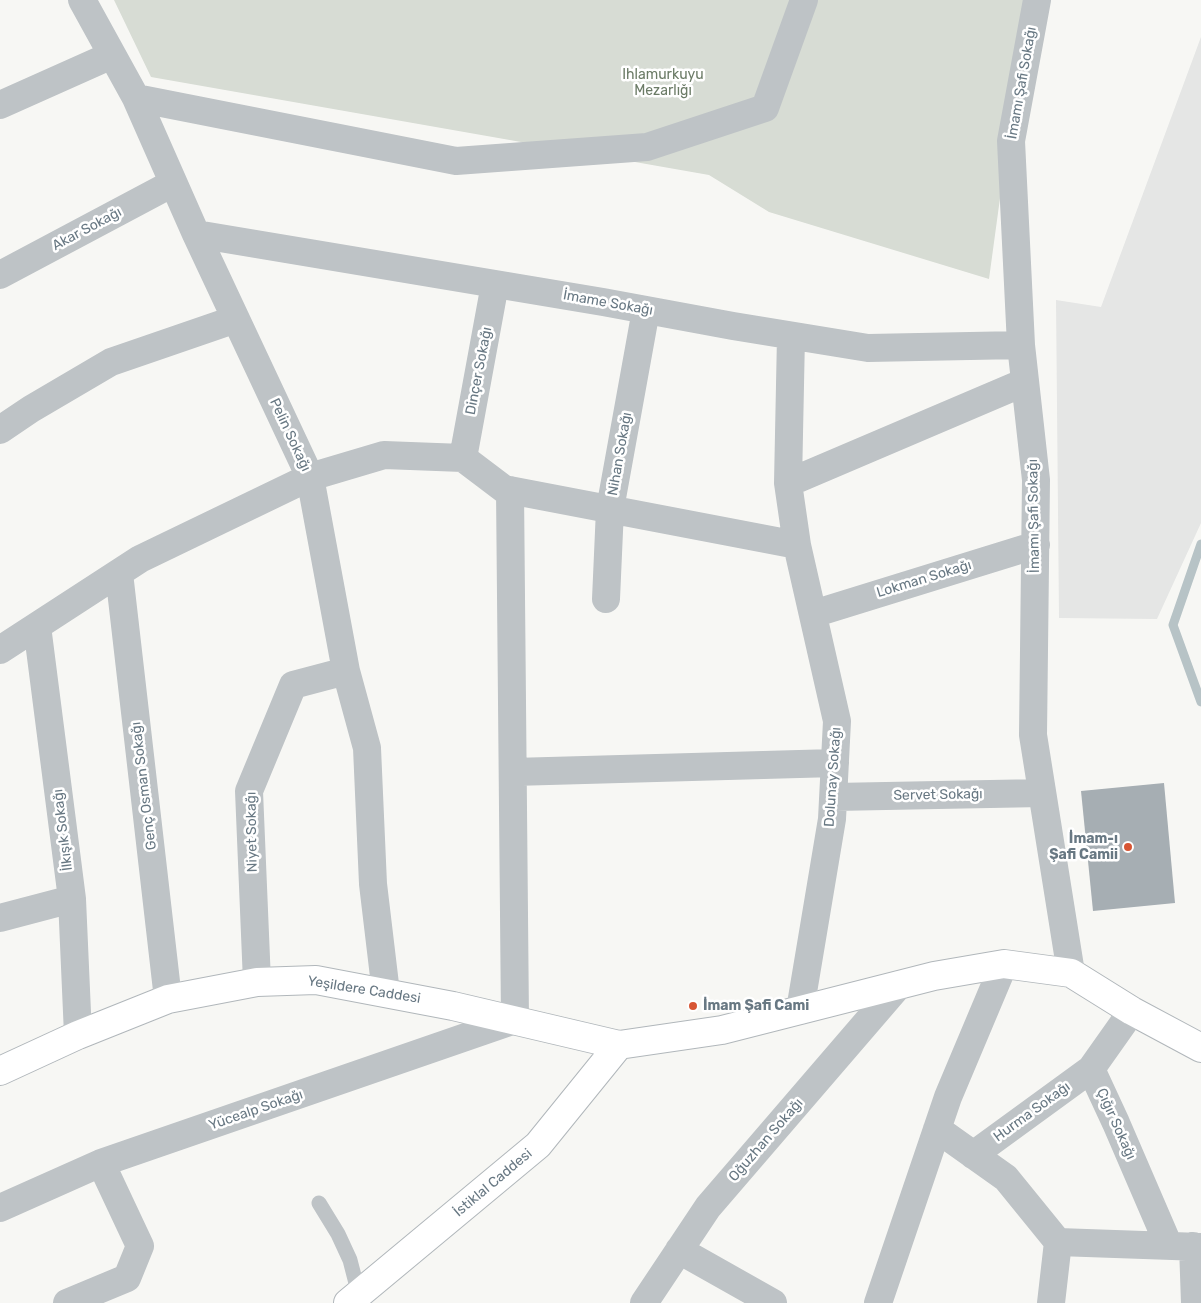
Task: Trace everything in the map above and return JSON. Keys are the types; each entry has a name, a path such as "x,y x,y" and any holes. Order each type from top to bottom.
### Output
{"street":[{"name":"Pelin Sokağı","path":"0,650 140,559 310,477 196,234 136,98 82,0"},
{"path":"136,98 456,161 647,146 765,108 804,0"},
{"name":"İmamı Şafi Sokağı","path":"1037,0 1012,141 1021,345 1036,480 1033,735 1071,973"},
{"path":"0,104 112,56"},
{"name":"Akar Sokağı","path":"0,275 173,183"},
{"name":"İmame Sokağı","path":"196,234 868,348 1021,345"},
{"name":"Dinçer Sokağı","path":"462,458 495,284"},
{"name":"Nihan Sokağı","path":"606,599 610,509 646,310"},
{"path":"0,430 112,362 236,319"},
{"path":"791,336 788,483 1025,382"},
{"path":"386,993 373,884 368,748 346,671 310,477 384,455 462,458 504,489 797,545"},
{"name":"Dolunay Sokağı","path":"788,483 797,545 837,722 832,819 800,1010"},
{"path":"510,490 515,1020"},
{"name":"Lokman Sokağı","path":"813,614 1036,545"},
{"name":"Genç Osman Sokağı","path":"119,573 168,999"},
{"name":"İlkışık Sokağı","path":"37,626 72,899 78,1034"},
{"name":"Niyet Sokağı","path":"256,982 249,790 293,685 346,671"},
{"path":"513,772 835,763"},
{"name":"Servet Sokağı","path":"834,797 1042,793"},
{"path":"0,918 72,899"},
{"path":"878,1303 948,1097 1004,964"},
{"path":"619,1045 722,1030 934,976 1004,964 1071,973 1132,1011 1201,1048"},
{"name":"Yeşildere Caddesi","path":"0,1071 78,1034 168,999 256,982 316,980 452,1006 619,1045"},
{"name":"Oğuzhan Sokağı","path":"644,1303 708,1207 900,985"},
{"path":"1091,1069 1132,1011"},
{"name":"Yücealp Sokağı","path":"0,1208 101,1163 515,1020"},
{"name":"İstiklal Caddesi","path":"354,1299 538,1145 619,1045"},
{"name":"Hurma Sokağı","path":"973,1155 1091,1069"},
{"name":"Çığır Sokağı","path":"1091,1069 1116,1122 1187,1246 1195,1303"},
{"path":"937,1129 1006,1178 1058,1242 1051,1303"},
{"path":"67,1303 127,1278 140,1246 101,1163"},
{"path":"1058,1242 1187,1246"},
{"path":"679,1250 773,1303"}],"lane":[{"path":"319,1203 338,1234 350,1260 354,1299"}],"shaded area":[{"path":"1201,37 1201,523 1157,619 1059,618 1056,300 1101,307"}],"green space":[{"name":"Ihlamurkuyu Mezarlığı","path":"114,0 1027,0 989,279 769,212 709,175 151,77"}],"building":[{"name":"İmam-ı Şafi Camii","path":"1164,783 1175,903 1093,911 1081,791"}],"waterway":[{"path":"1201,544 1173,625 1201,702"}],"place":[{"name":"İmam-ı Şafi Camii","path":"1128,847"},
{"name":"İmam Şafi Cami","path":"693,1006"}]}
